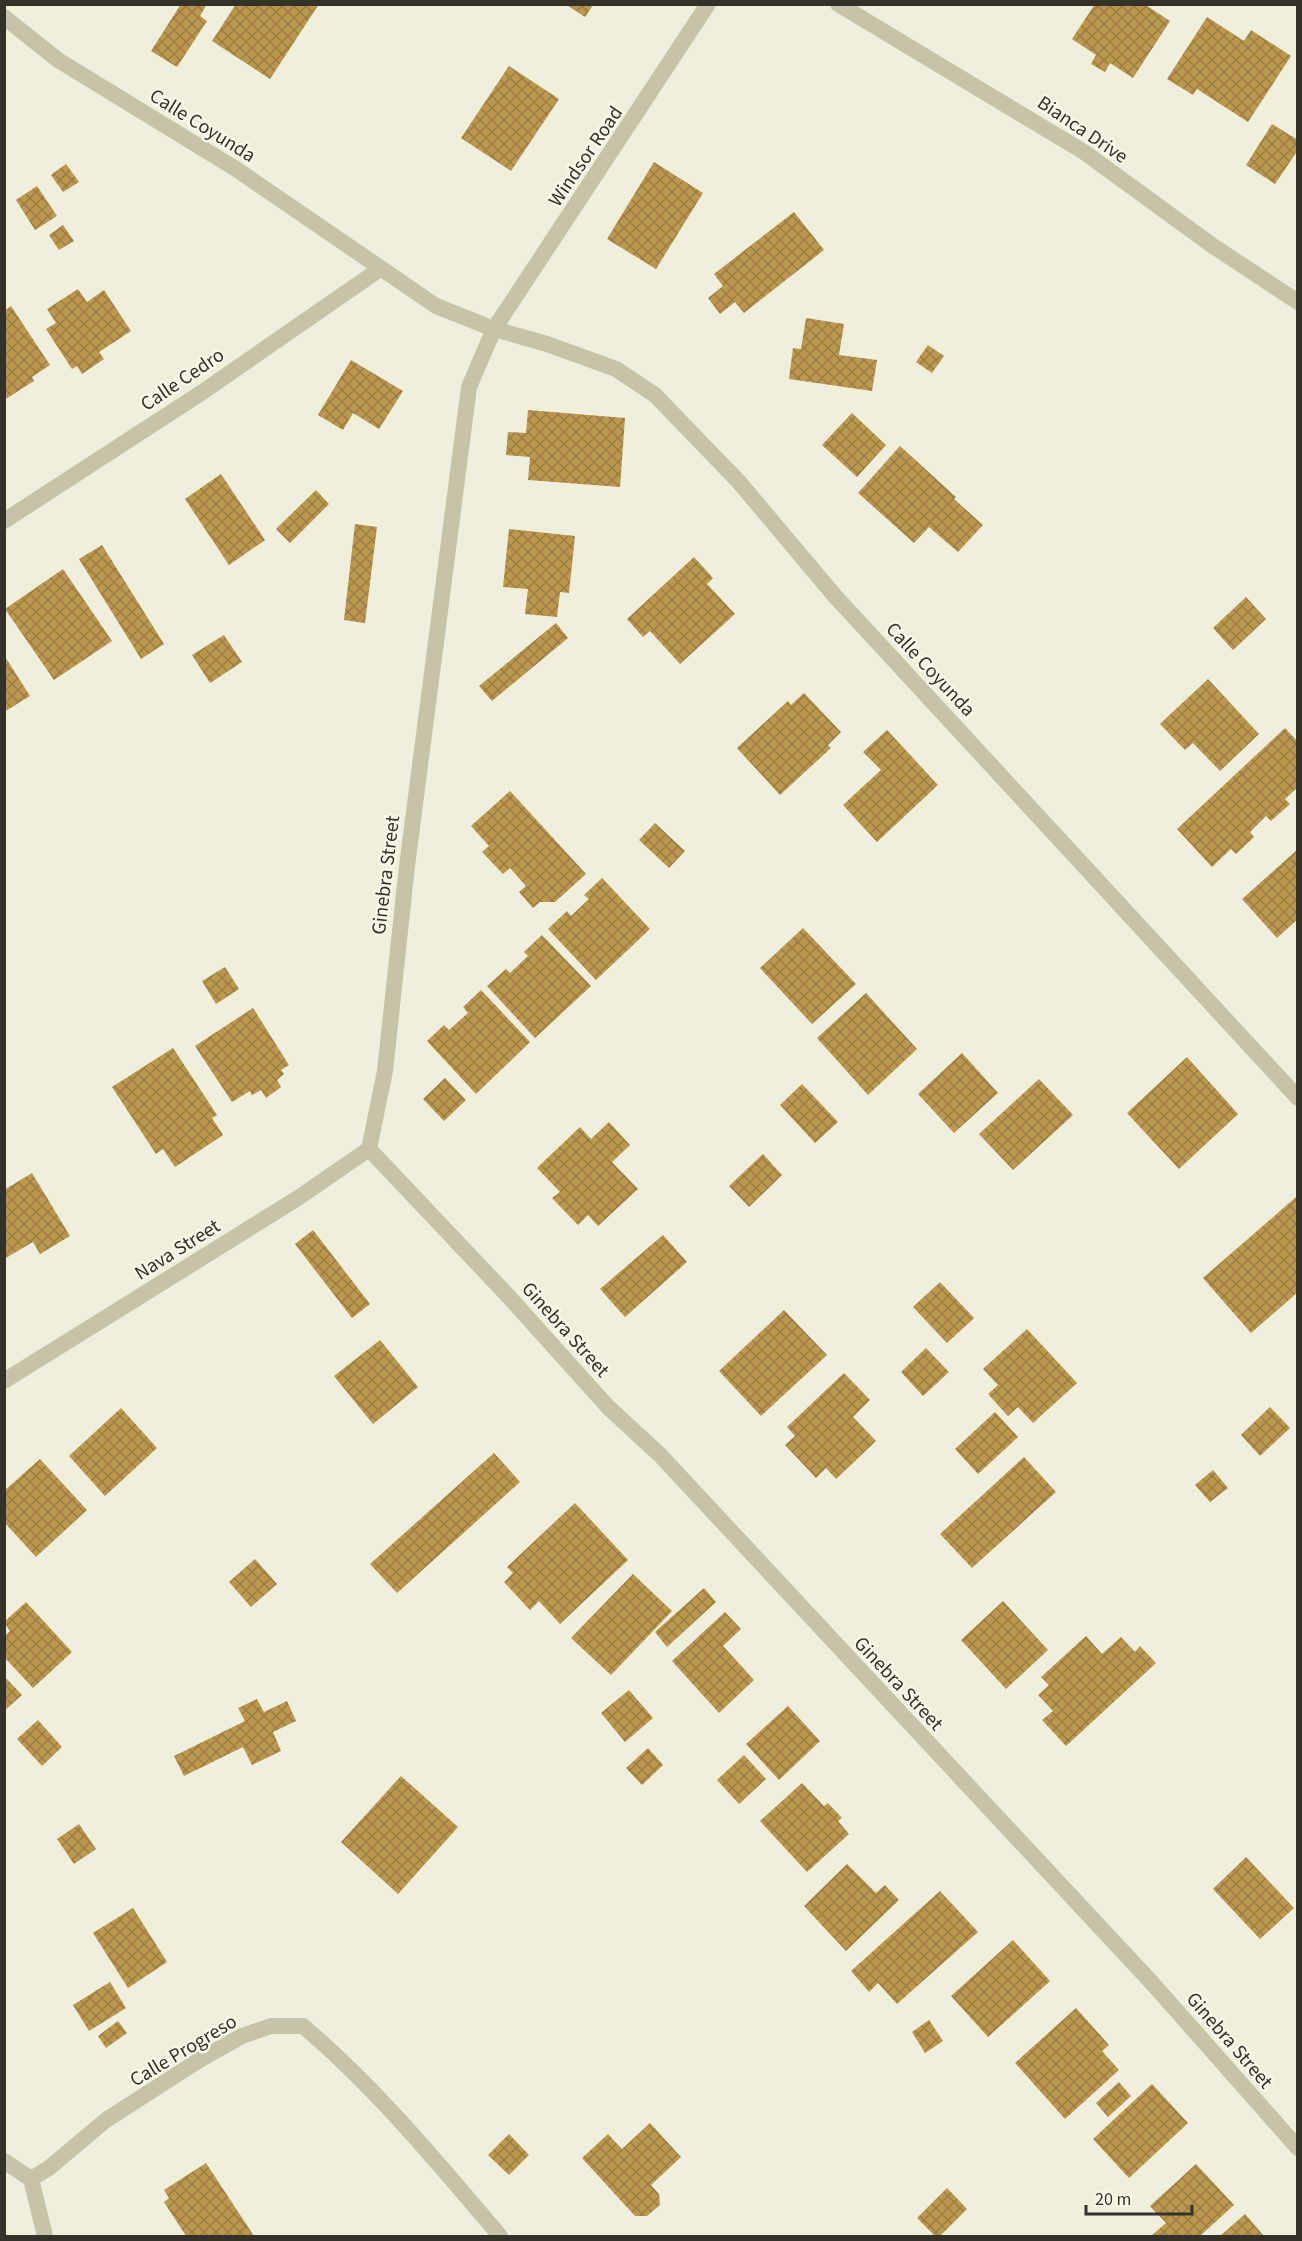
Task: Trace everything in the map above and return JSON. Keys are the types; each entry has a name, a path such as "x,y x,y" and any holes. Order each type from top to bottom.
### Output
{"street":[{"name":"Windsor Road","path":"494,329 708,4"},
{"name":"Bianca Drive","path":"838,4 1084,152 1213,246 1298,302"},
{"name":"Calle Coyunda","path":"4,17 58,60 237,169 436,306 494,329 547,344 616,369 655,395 739,482 834,595 1298,1098"},
{"name":"Calle Cedro","path":"4,521 201,393 380,269"},
{"name":"Ginebra Street","path":"494,329 469,387 459,448 407,866 385,1071 369,1149 510,1298 608,1407 660,1455 1153,1984 1298,2148"},
{"name":"Nava Street","path":"4,1381 298,1198 369,1149"},
{"name":"Calle Progreso","path":"31,2179 49,2168 106,2120 201,2059 242,2036 271,2026 303,2026 341,2059 399,2117 500,2236"},
{"path":"4,2161 31,2179 45,2236"}],"building":[{"path":"181,4 207,4 200,16 207,21 177,67 151,51"},
{"path":"236,4 319,4 270,79 212,41"},
{"path":"1095,4 1144,4 1170,21 1133,78 1110,63 1105,72 1091,64 1096,55 1072,39"},
{"path":"567,5 593,5 585,17"},
{"path":"1207,17 1244,41 1251,30 1291,56 1248,122 1197,89 1193,95 1167,79"},
{"path":"509,66 559,99 511,171 461,138"},
{"path":"1272,124 1298,140 1298,150 1275,184 1246,165"},
{"path":"654,162 703,193 656,269 607,239"},
{"path":"66,164 79,182 63,192 51,175"},
{"path":"37,186 57,216 35,230 16,200"},
{"path":"794,212 824,250 744,313 735,302 720,314 708,298 723,286 714,274"},
{"path":"63,225 74,241 59,250 49,235"},
{"path":"78,289 87,302 104,290 131,331 99,352 104,359 82,374 77,366 72,369 46,329 56,323 47,309"},
{"path":"11,306 50,365 32,377 34,381 4,400 4,311"},
{"path":"806,318 844,324 839,355 877,360 872,391 789,379 793,348 801,349"},
{"path":"928,345 944,356 932,373 916,362"},
{"path":"351,360 403,391 379,429 353,413 343,430 318,415"},
{"path":"528,410 625,418 620,487 528,480 530,457 506,455 508,432 526,433"},
{"path":"852,413 886,445 857,477 822,445"},
{"path":"900,446 983,525 958,552 929,527 914,543 858,493"},
{"path":"221,474 265,540 229,565 185,499"},
{"path":"316,490 329,504 290,543 276,529"},
{"path":"355,524 377,527 365,623 344,620"},
{"path":"509,529 575,536 569,593 560,592 557,617 525,614 528,589 503,587"},
{"path":"102,545 164,644 141,659 79,559"},
{"path":"694,557 713,578 707,584 735,614 680,664 650,631 643,637 627,619"},
{"path":"63,569 112,641 54,680 5,609"},
{"path":"1246,597 1266,619 1233,650 1213,628"},
{"path":"556,623 568,638 492,701 479,686"},
{"path":"224,635 242,662 210,683 192,655"},
{"path":"4,655 30,696 4,712"},
{"path":"1208,679 1259,734 1220,771 1193,743 1185,750 1160,724"},
{"path":"804,693 841,732 828,745 831,748 780,795 737,748 788,701 791,705"},
{"path":"1285,728 1298,742 1298,787 1285,799 1290,804 1271,821 1266,816 1250,832 1254,837 1236,854 1231,849 1212,867 1177,829"},
{"path":"887,730 938,785 877,842 843,805 881,770 863,752"},
{"path":"510,791 586,874 555,902 540,902 533,908 519,892 526,886 510,868 503,874 482,852 489,846 471,826"},
{"path":"655,823 685,851 669,868 639,840"},
{"path":"1298,849 1298,919 1277,938 1242,899"},
{"path":"602,878 650,929 596,980 548,929 567,911 571,916 589,899 584,895"},
{"path":"803,928 856,984 812,1024 760,968"},
{"path":"542,935 591,986 535,1038 487,986 506,969 510,973 528,956 524,952"},
{"path":"225,967 239,989 216,1004 202,981"},
{"path":"481,990 530,1042 476,1094 427,1041 444,1025 449,1030 468,1013 463,1007"},
{"path":"866,993 917,1049 868,1095 817,1038"},
{"path":"253,1008 289,1065 281,1070 284,1074 277,1080 281,1087 266,1098 261,1090 252,1095 250,1091 232,1102 195,1046"},
{"path":"173,1048 217,1115 212,1118 223,1135 175,1167 163,1149 156,1154 112,1087"},
{"path":"962,1053 998,1093 954,1133 918,1094"},
{"path":"1187,1057 1238,1114 1179,1169 1127,1113"},
{"path":"445,1078 466,1100 444,1121 423,1099"},
{"path":"1039,1079 1073,1115 1013,1170 979,1134"},
{"path":"802,1084 838,1122 815,1143 780,1105"},
{"path":"609,1122 630,1145 612,1162 638,1189 598,1226 588,1215 578,1225 552,1198 560,1192 537,1168 580,1127 591,1139"},
{"path":"763,1154 782,1175 749,1207 729,1186"},
{"path":"32,1173 70,1236 40,1254 33,1242 4,1259 4,1190"},
{"path":"1296,1197 1298,1292 1251,1333 1203,1278"},
{"path":"313,1230 370,1304 352,1318 295,1244"},
{"path":"663,1235 687,1262 625,1317 600,1289"},
{"path":"940,1282 974,1318 947,1343 913,1307"},
{"path":"784,1310 827,1355 761,1416 719,1371"},
{"path":"1027,1329 1077,1383 1033,1423 1018,1407 1008,1416 988,1394 998,1385 983,1369"},
{"path":"380,1340 418,1387 373,1424 334,1376"},
{"path":"926,1348 949,1372 923,1396 901,1372"},
{"path":"844,1373 870,1400 853,1417 876,1441 836,1479 826,1468 816,1478 785,1445 795,1436 787,1427"},
{"path":"1270,1407 1290,1428 1260,1456 1241,1435"},
{"path":"121,1408 157,1448 105,1496 69,1456"},
{"path":"995,1412 1018,1437 978,1474 955,1449"},
{"path":"494,1453 520,1482 397,1593 370,1564"},
{"path":"1024,1457 1056,1492 972,1568 940,1534"},
{"path":"40,1459 87,1510 36,1557 4,1522 4,1491"},
{"path":"1213,1470 1228,1488 1210,1502 1195,1485"},
{"path":"575,1503 628,1560 560,1624 539,1601 530,1610 504,1582 513,1573 507,1567"},
{"path":"255,1559 277,1584 251,1607 229,1582"},
{"path":"633,1574 672,1611 611,1675 571,1638"},
{"path":"704,1588 716,1602 667,1647 655,1632"},
{"path":"1003,1601 1048,1650 1006,1689 961,1640"},
{"path":"26,1602 72,1652 33,1688 4,1657 4,1636 10,1631 4,1622"},
{"path":"725,1612 741,1629 723,1646 754,1680 719,1713 672,1661"},
{"path":"1086,1636 1102,1654 1121,1637 1135,1652 1140,1646 1156,1663 1066,1746 1042,1720 1053,1711 1038,1695 1049,1685 1041,1677"},
{"path":"4,1676 22,1695 4,1711"},
{"path":"629,1690 653,1718 625,1742 601,1713"},
{"path":"257,1699 264,1712 287,1701 296,1721 273,1732 281,1751 252,1765 243,1747 184,1776 174,1756 245,1721 238,1708"},
{"path":"788,1706 820,1741 779,1780 746,1744"},
{"path":"38,1720 62,1747 42,1766 17,1739"},
{"path":"648,1748 663,1765 642,1785 626,1768"},
{"path":"744,1755 766,1779 739,1804 717,1780"},
{"path":"401,1776 458,1827 398,1894 341,1842"},
{"path":"802,1783 824,1806 828,1803 842,1818 838,1821 849,1834 807,1872 760,1821"},
{"path":"79,1824 96,1849 74,1864 57,1839"},
{"path":"1246,1857 1294,1908 1260,1939 1213,1889"},
{"path":"847,1864 876,1893 885,1885 899,1900 846,1951 804,1906"},
{"path":"940,1891 978,1932 897,2004 878,1983 869,1992 851,1971"},
{"path":"133,1908 167,1962 128,1988 93,1933"},
{"path":"1013,1940 1050,1981 988,2037 951,1996"},
{"path":"110,1982 126,2008 89,2031 73,2005"},
{"path":"1076,2008 1109,2045 1102,2051 1119,2070 1065,2119 1015,2063"},
{"path":"929,2020 943,2041 925,2053 912,2032"},
{"path":"118,2021 127,2033 106,2048 98,2036"},
{"path":"1119,2082 1131,2096 1108,2117 1096,2103"},
{"path":"1152,2084 1188,2123 1129,2178 1093,2139"},
{"path":"650,2123 681,2157 651,2185 659,2194 660,2205 647,2216 635,2216 582,2158 608,2134 622,2149"},
{"path":"509,2134 529,2155 509,2175 488,2155"},
{"path":"206,2163 254,2236 186,2236 164,2202 169,2198 164,2190"},
{"path":"1196,2164 1234,2205 1200,2236 1151,2236 1166,2223 1150,2206"},
{"path":"947,2188 967,2209 940,2236 935,2236 917,2218"},
{"path":"1245,2214 1264,2236 1220,2236"}]}
